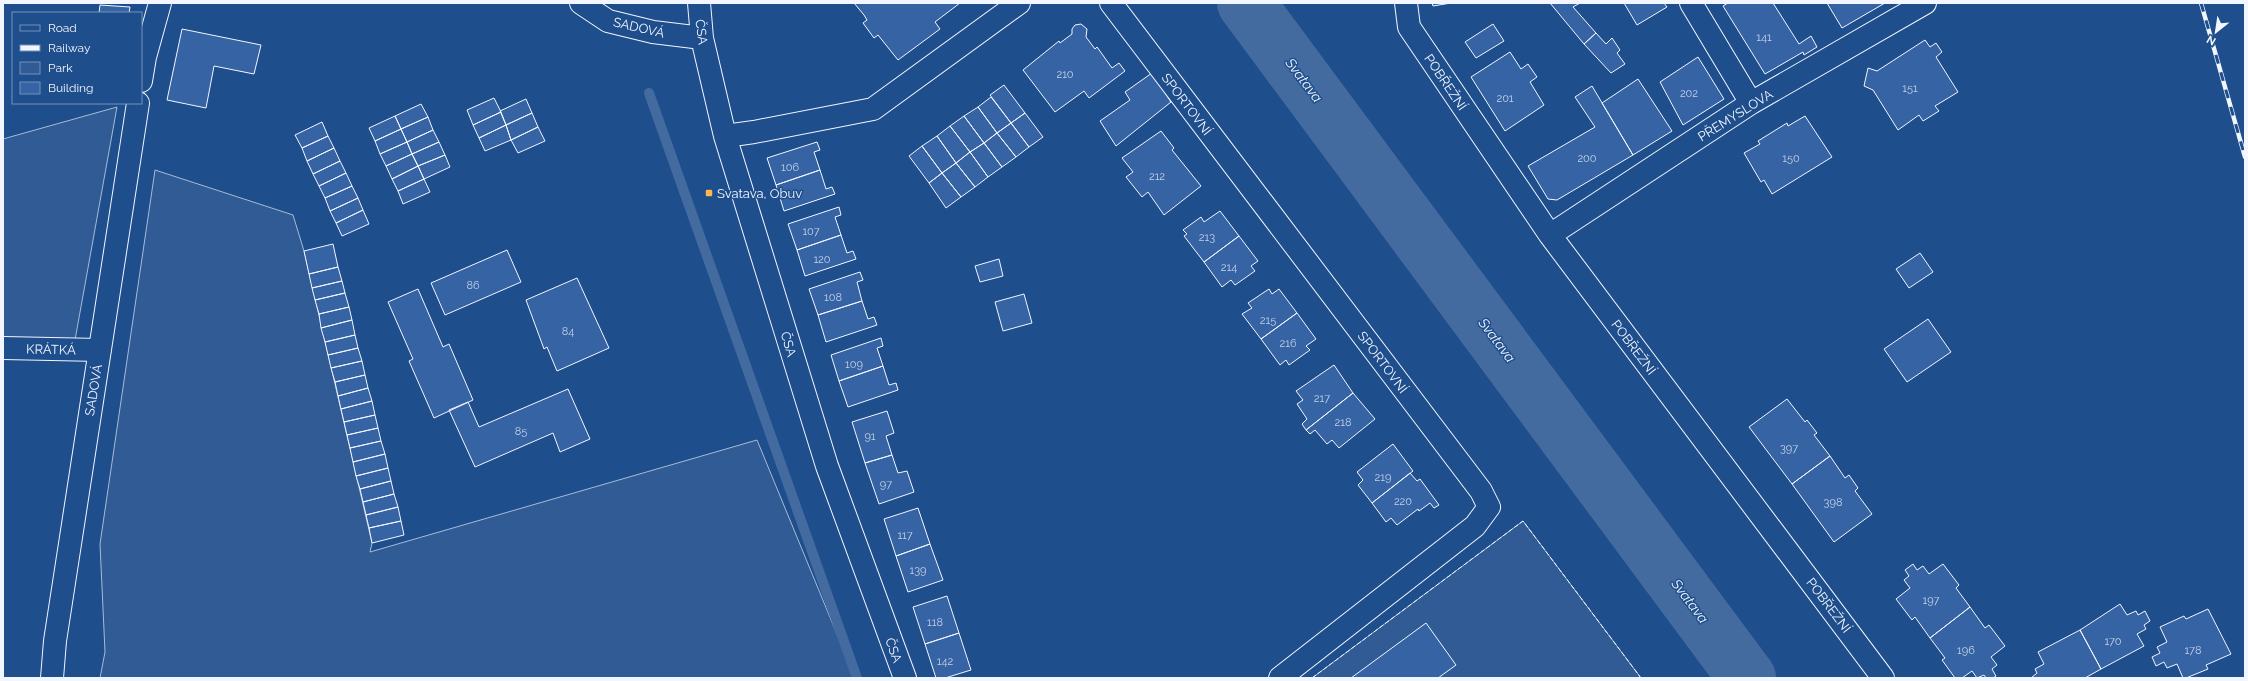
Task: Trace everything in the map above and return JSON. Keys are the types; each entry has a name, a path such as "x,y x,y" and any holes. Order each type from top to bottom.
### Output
{"street":[{"path":"142,72 144,57 160,3"},
{"name":"SADOVÁ","path":"581,3 608,21 653,32 702,38"},
{"name":"ČSA","path":"699,3 702,38 725,136 827,466 905,678"},
{"path":"725,136 754,132 872,108 1019,3"},
{"name":"SPORTOVNÍ","path":"1111,3 1481,491 1489,507 1475,526 1280,678"},
{"name":"POBŘEŽNÍ","path":"1406,3 1409,27 1550,235 1883,678"},
{"path":"1691,3 1751,103"},
{"name":"PŘEMYSLOVA","path":"1550,235 1751,103 1925,3"},
{"name":"SADOVÁ","path":"52,678 55,641 138,104"},
{"name":"KRÁTKÁ","path":"3,348 100,350"}],"green space":[{"path":"117,107 75,340 3,339 3,139"},
{"path":"155,170 293,215 304,251 372,543 370,552 757,440 855,678 100,678 105,652 100,544"},
{"path":"1523,521 1641,678 1312,678"}],"building":[{"path":"854,3 960,3 935,22 940,29 898,60 878,35 874,38 863,23 867,20"},
{"path":"1432,3 1451,3 1433,6"},
{"path":"1550,3 1580,3 1573,7 1596,33 1584,44"},
{"path":"1624,3 1664,3 1667,7 1637,25"},
{"path":"1728,3 1773,3 1799,44 1811,36 1817,47 1804,55 1803,52 1765,74 1723,6"},
{"path":"1827,3 1885,3 1842,28"},
{"path":"100,5 130,7 129,12 99,12"},
{"path":"1081,24 1087,29 1086,37 1095,49 1097,47 1112,68 1119,63 1125,71 1089,98 1084,91 1055,112 1023,70 1059,41 1060,43 1072,34 1072,29 1075,25"},
{"path":"1493,24 1504,41 1476,58 1465,42"},
{"path":"182,29 261,45 254,74 214,66 206,108 167,100"},
{"path":"1596,33 1606,44 1612,38 1620,50 1617,53 1625,64 1611,73 1584,44"},
{"path":"1925,40 1930,47 1936,43 1942,52 1936,57 1958,92 1935,106 1939,111 1923,121 1919,115 1898,130 1873,90 1864,86 1868,68 1877,71"},
{"path":"1510,52 1521,69 1528,64 1537,77 1530,82 1544,105 1505,131 1471,77"},
{"path":"1698,57 1724,99 1683,125 1660,82"},
{"path":"1152,73 1171,102 1116,146 1100,121 1130,100 1125,92"},
{"path":"1638,79 1672,131 1633,155 1602,103"},
{"path":"1004,85 1025,113 1011,123 990,95"},
{"path":"1592,86 1633,155 1557,200 1548,199 1528,166 1595,127 1575,97"},
{"path":"991,97 1011,123 997,133 978,107"},
{"path":"494,98 501,112 473,125 467,110"},
{"path":"526,99 532,113 506,125 500,111"},
{"path":"421,104 428,117 401,129 395,116"},
{"path":"978,107 997,133 984,143 964,116"},
{"path":"501,112 506,125 479,138 473,125"},
{"path":"532,113 538,127 511,140 506,125"},
{"path":"1025,113 1043,137 1029,147 1011,123"},
{"path":"395,116 401,129 375,141 369,128"},
{"path":"964,116 984,143 970,152 950,126"},
{"path":"1805,116 1832,157 1772,194 1764,180 1761,182 1744,153 1760,144 1758,141 1787,123 1788,126"},
{"path":"428,117 433,130 407,142 401,129"},
{"path":"322,122 328,136 302,148 295,135"},
{"path":"1011,123 1029,147 1016,157 997,133"},
{"path":"506,125 511,140 485,151 479,138"},
{"path":"950,126 970,152 956,163 937,136"},
{"path":"538,127 545,141 518,153 511,140"},
{"path":"401,129 407,142 380,154 375,141"},
{"path":"433,130 439,142 412,154 407,142"},
{"path":"1161,131 1174,148 1172,150 1201,186 1164,215 1148,192 1142,197 1126,177 1133,172 1122,158"},
{"path":"997,133 1016,157 1002,167 984,143"},
{"path":"328,136 334,148 307,161 302,148"},
{"path":"937,136 956,163 942,173 922,146"},
{"path":"407,142 412,154 386,166 380,154"},
{"path":"439,142 445,155 418,166 412,154"},
{"path":"817,142 820,150 814,152 820,170 776,185 767,158"},
{"path":"984,143 1002,167 988,177 970,152"},
{"path":"922,146 942,173 929,183 909,156"},
{"path":"334,148 340,161 313,174 307,161"},
{"path":"970,152 988,177 975,187 956,163"},
{"path":"412,154 418,166 392,179 386,166"},
{"path":"445,155 450,167 424,179 418,166"},
{"path":"340,161 346,173 319,186 313,174"},
{"path":"956,163 975,187 961,197 942,173"},
{"path":"418,166 424,179 398,191 392,179"},
{"path":"820,170 826,189 832,187 835,194 784,211 776,185"},
{"path":"346,173 352,186 325,198 319,186"},
{"path":"942,173 961,197 946,208 929,183"},
{"path":"424,179 430,192 403,204 398,191"},
{"path":"352,186 358,198 330,211 325,198"},
{"path":"358,198 363,210 336,223 330,211"},
{"path":"839,207 841,215 835,217 841,235 797,250 788,224"},
{"path":"363,210 369,224 342,236 336,223"},
{"path":"1220,211 1239,236 1204,262 1184,236 1187,234 1183,230 1201,217 1204,222"},
{"path":"841,235 847,253 853,251 856,259 805,276 797,250"},
{"path":"1239,236 1258,261 1251,266 1255,271 1235,285 1231,280 1222,287 1204,262"},
{"path":"333,244 338,267 309,274 304,251"},
{"path":"507,250 521,282 445,315 431,283"},
{"path":"1920,253 1933,272 1909,288 1896,269"},
{"path":"999,259 1003,276 980,282 975,266"},
{"path":"338,267 342,281 312,288 309,274"},
{"path":"860,272 863,280 857,282 862,301 818,315 809,289"},
{"path":"577,278 609,348 557,371 547,347 544,349 526,300"},
{"path":"342,281 345,293 315,300 312,288"},
{"path":"418,289 443,347 449,344 473,400 434,418 409,361 413,359 388,302"},
{"path":"1269,289 1272,294 1279,289 1297,313 1261,339 1242,314 1252,308 1248,303"},
{"path":"345,293 349,307 319,314 315,300"},
{"path":"1024,294 1032,323 1003,331 995,302"},
{"path":"862,301 868,319 874,317 877,325 826,342 818,315"},
{"path":"349,307 352,320 321,328 319,314"},
{"path":"1297,313 1316,339 1306,346 1310,350 1289,365 1286,360 1280,365 1261,339"},
{"path":"1928,319 1951,352 1907,382 1884,349"},
{"path":"352,320 355,335 325,342 321,328"},
{"path":"355,335 358,348 328,355 325,342"},
{"path":"881,338 883,346 877,348 883,366 839,381 831,355"},
{"path":"358,348 362,361 331,368 328,355"},
{"path":"362,361 365,375 335,382 331,368"},
{"path":"1334,365 1353,393 1306,430 1302,424 1307,419 1297,404 1303,400 1296,391"},
{"path":"883,366 889,385 896,383 898,390 848,407 839,381"},
{"path":"365,375 368,388 338,396 335,382"},
{"path":"368,388 372,401 341,409 338,396"},
{"path":"568,389 590,439 560,452 553,433 475,467 449,410 468,402 479,427"},
{"path":"1353,393 1375,419 1339,448 1332,440 1327,444 1315,430 1310,434 1306,430"},
{"path":"1787,399 1805,422 1807,420 1817,433 1814,435 1830,456 1792,484 1749,427"},
{"path":"372,401 375,415 344,422 341,409"},
{"path":"887,411 894,433 886,436 892,455 865,463 852,422"},
{"path":"375,415 378,428 347,435 344,422"},
{"path":"378,428 381,441 350,448 347,435"},
{"path":"381,441 385,454 353,462 350,448"},
{"path":"1393,444 1413,471 1372,503 1358,485 1363,480 1357,472"},
{"path":"385,454 388,468 356,476 353,462"},
{"path":"892,455 898,473 907,471 914,492 879,504 865,463"},
{"path":"1830,456 1845,478 1849,475 1858,488 1855,491 1872,514 1834,542 1792,484"},
{"path":"388,468 391,481 360,489 356,476"},
{"path":"1410,473 1417,481 1420,479 1439,505 1434,508 1430,503 1419,511 1418,509 1397,525 1391,518 1386,522 1372,503"},
{"path":"391,481 394,494 363,502 360,489"},
{"path":"394,494 398,507 366,515 363,502"},
{"path":"398,507 401,521 369,528 366,515"},
{"path":"918,508 930,544 896,556 884,519"},
{"path":"401,521 404,535 372,543 369,528"},
{"path":"930,544 943,580 908,592 896,556"},
{"path":"1913,564 1917,570 1923,566 1929,574 1943,564 1959,585 1956,588 1970,607 1930,638 1915,617 1912,620 1896,599 1910,588 1904,580 1909,576 1905,570"},
{"path":"947,596 959,633 925,644 913,607"},
{"path":"2120,604 2127,615 2136,611 2138,615 2145,611 2150,621 2144,625 2146,629 2137,634 2144,646 2101,669 2080,630"},
{"path":"1970,607 1985,628 1989,625 2005,646 1991,657 1997,665 1992,669 1996,676 1993,678 1986,678 1984,675 1977,678 1972,671 1962,678 1955,678 1942,660 1945,658 1930,638"},
{"path":"2208,609 2231,654 2206,665 2208,669 2186,678 2183,678 2177,664 2167,668 2164,662 2156,666 2152,657 2160,653 2157,647 2167,642 2160,627 2184,616 2186,619"},
{"path":"1426,623 1456,665 1438,678 1351,678"},
{"path":"2080,630 2101,669 2085,678 2031,678 2037,673 2035,669 2044,664 2038,652"},
{"path":"959,633 971,670 945,678 936,678 925,644"}],"waterway":[{"name":"Svatava","path":"1246,3 1747,678"},
{"path":"649,93 857,678"}],"railway":[{"path":"2201,3 2245,157"}],"fence":[{"path":"1312,678 1523,521 1641,678"}],"place":[{"name":"Svatava, Obuv","path":"709,193"}]}
